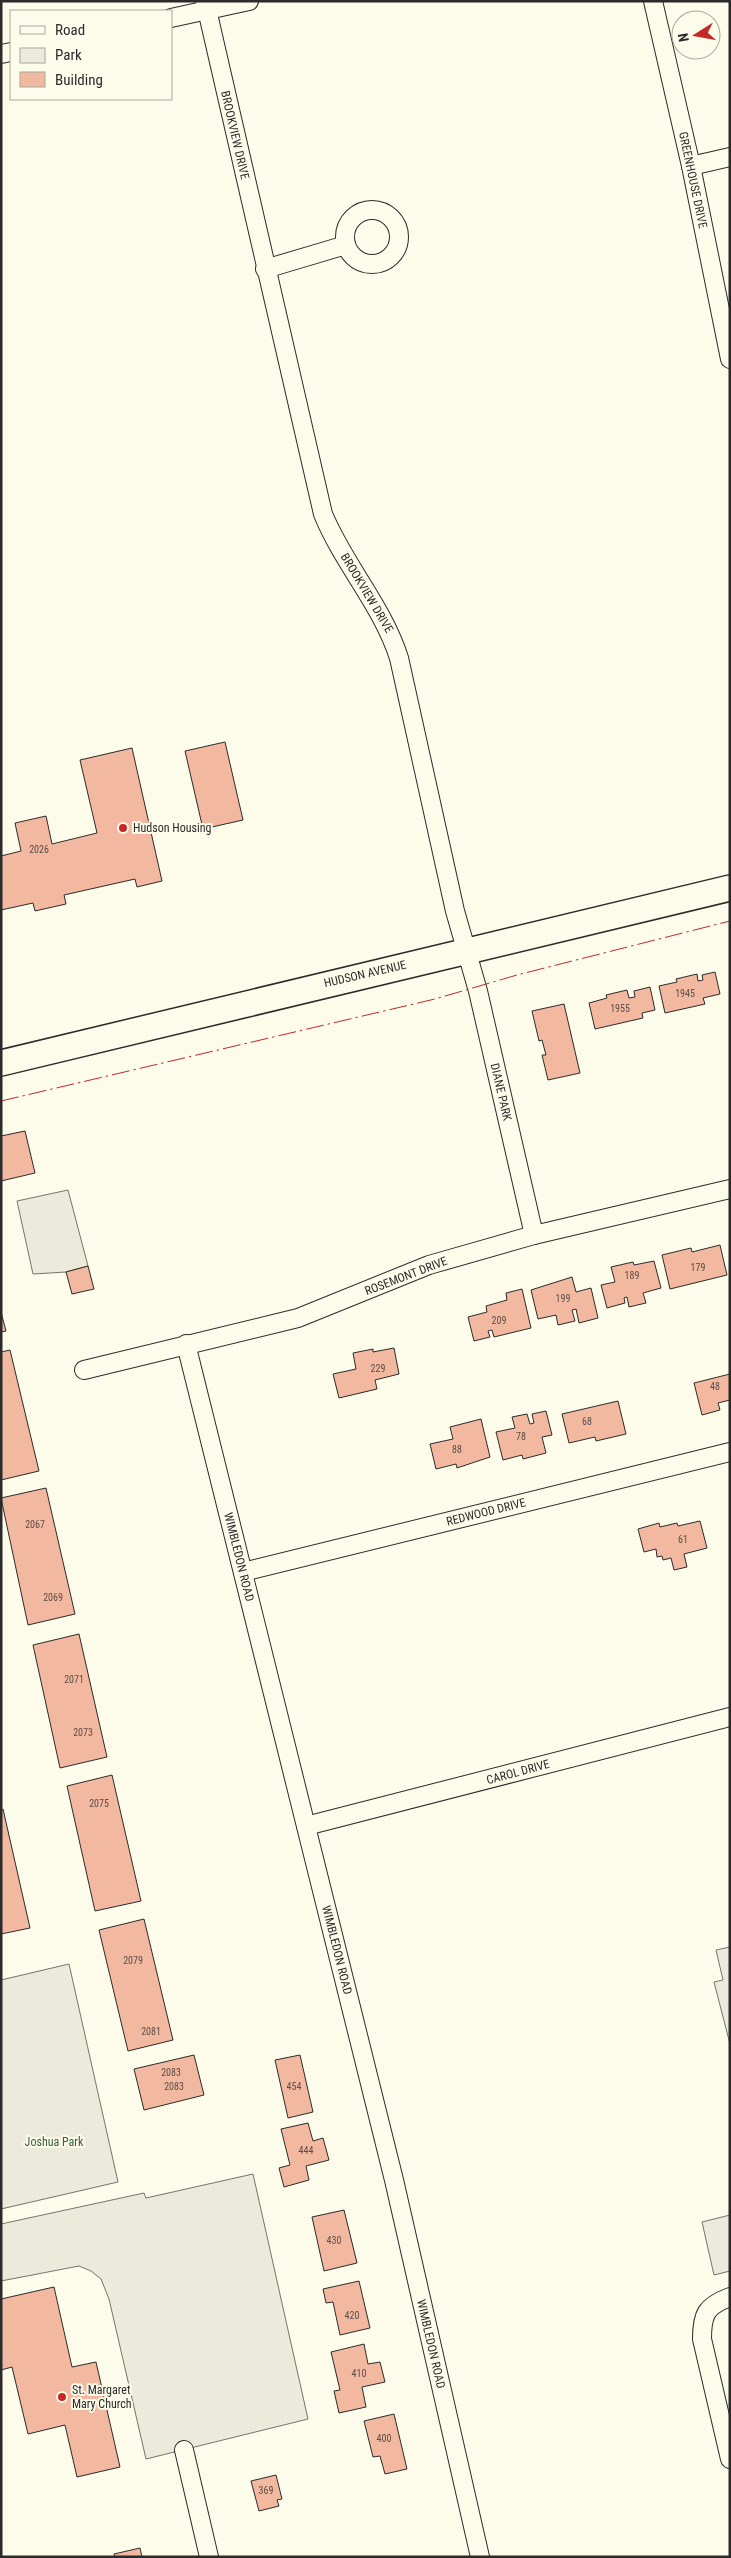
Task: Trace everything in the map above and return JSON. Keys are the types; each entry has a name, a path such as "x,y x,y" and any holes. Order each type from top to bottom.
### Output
{"main road":[{"name":"HUDSON AVENUE","path":"1,1063 730,888"}],"street":[{"path":"172,18 206,6 249,1"},
{"name":"GREENHOUSE DRIVE","path":"653,1 691,166 730,359"},
{"name":"BROOKVIEW DRIVE","path":"206,6 323,514 337,543 391,631 400,658 466,950"},
{"path":"691,166 730,157"},
{"path":"265,268 346,245"},
{"name":"DIANE PARK","path":"466,950 478,991 534,1235"},
{"name":"ROSEMONT DRIVE","path":"84,1370 298,1318 429,1265 534,1235 730,1189"},
{"name":"WIMBLEDON ROAD","path":"186,1344 394,2180 480,2557"},
{"name":"REDWOOD DRIVE","path":"243,1572 730,1452"},
{"name":"CAROL DRIVE","path":"306,1826 730,1717"},
{"path":"730,2297 719,2301 706,2312 702,2322 702,2339 730,2459"},
{"path":"184,2450 209,2557"}],"green space":[{"path":"730,1947 730,2044 714,1982 723,1980 716,1950"},
{"name":"Joshua Park","path":"69,1964 118,2182 1,2209 1,1980"}],"shaded area":[{"path":"68,1190 88,1266 66,1272 33,1274 17,1201"},
{"path":"253,2174 308,2419 146,2459 109,2299 101,2279 91,2271 79,2266 1,2281 1,2224 144,2193 146,2198"},
{"path":"730,2215 730,2271 714,2275 702,2222"}],"building":[{"path":"225,742 243,820 203,829 185,751"},
{"name":"Hudson Housing","path":"132,748 162,881 137,887 135,879 64,895 66,904 35,911 33,903 1,910 1,856 21,851 15,823 46,816 52,844 97,833 80,760"},
{"path":"715,972 720,994 703,998 705,1004 665,1013 659,986 677,982 676,979 697,974 698,981 703,980 702,975"},
{"path":"650,987 655,1010 642,1013 643,1018 595,1029 589,1003 607,998 606,995 627,990 629,998 635,997 634,991"},
{"path":"564,1004 580,1073 548,1080 542,1055 546,1055 542,1040 539,1041 532,1011"},
{"path":"25,1131 35,1173 1,1181 1,1136"},
{"path":"720,1245 727,1275 670,1289 662,1255 691,1248 692,1252"},
{"path":"654,1261 661,1288 643,1293 646,1303 629,1307 627,1297 624,1298 625,1303 607,1308 601,1285 615,1282 611,1267 633,1262 634,1265"},
{"path":"88,1266 94,1289 72,1294 66,1272"},
{"path":"572,1277 576,1292 591,1288 598,1318 579,1323 576,1309 572,1310 575,1321 558,1325 556,1315 538,1319 531,1290"},
{"path":"522,1289 531,1328 494,1337 492,1330 488,1331 490,1337 474,1341 468,1317 487,1312 486,1306 507,1300 506,1293"},
{"path":"1,1312 6,1331 1,1332"},
{"path":"394,1348 399,1374 375,1380 377,1389 339,1398 333,1374 356,1369 353,1353 373,1349 373,1352"},
{"path":"10,1350 39,1471 1,1480 1,1352"},
{"path":"730,1374 730,1400 718,1403 720,1410 702,1415 694,1383"},
{"path":"618,1401 626,1434 596,1441 595,1437 569,1443 562,1414"},
{"path":"546,1411 552,1435 542,1437 546,1453 523,1459 522,1455 503,1460 496,1432 515,1428 512,1417 527,1414 530,1424 534,1423 532,1414"},
{"path":"481,1419 490,1457 457,1468 456,1464 436,1469 430,1444 453,1439 450,1427"},
{"path":"46,1488 75,1614 28,1625 1,1498"},
{"path":"700,1521 707,1548 684,1554 687,1567 674,1570 671,1558 663,1560 662,1556 657,1557 656,1549 644,1552 638,1529 659,1523 660,1527 677,1523 678,1526"},
{"path":"79,1634 107,1757 60,1768 33,1645"},
{"path":"112,1775 141,1901 95,1911 67,1786"},
{"path":"3,1809 30,1928 1,1934 1,1810"},
{"path":"144,1919 173,2040 128,2051 99,1930"},
{"path":"194,2055 204,2095 144,2110 134,2069"},
{"path":"300,2055 313,2112 288,2118 275,2060"},
{"path":"308,2123 313,2141 323,2138 329,2160 306,2166 309,2180 284,2187 279,2168 290,2165 281,2129"},
{"path":"344,2210 357,2263 324,2271 312,2217"},
{"path":"359,2281 370,2328 340,2335 333,2302 326,2303 323,2289"},
{"name":"St. Margaret Mary Church","path":"54,2287 72,2367 96,2362 120,2467 77,2477 65,2425 28,2434 12,2367 1,2370 1,2299"},
{"path":"364,2344 368,2364 380,2362 385,2382 362,2387 366,2407 339,2413 334,2391 340,2390 331,2352"},
{"path":"394,2414 407,2469 385,2474 380,2456 373,2457 364,2421"},
{"path":"276,2475 282,2499 277,2500 279,2506 259,2511 251,2481"},
{"path":"140,2548 142,2557 115,2557 114,2554"}],"power":[{"path":"1,1101 435,999 517,975 730,921"}],"place":[{"name":"Hudson Housing","path":"123,828"},
{"name":"St. Margaret Mary Church","path":"62,2397"}]}
